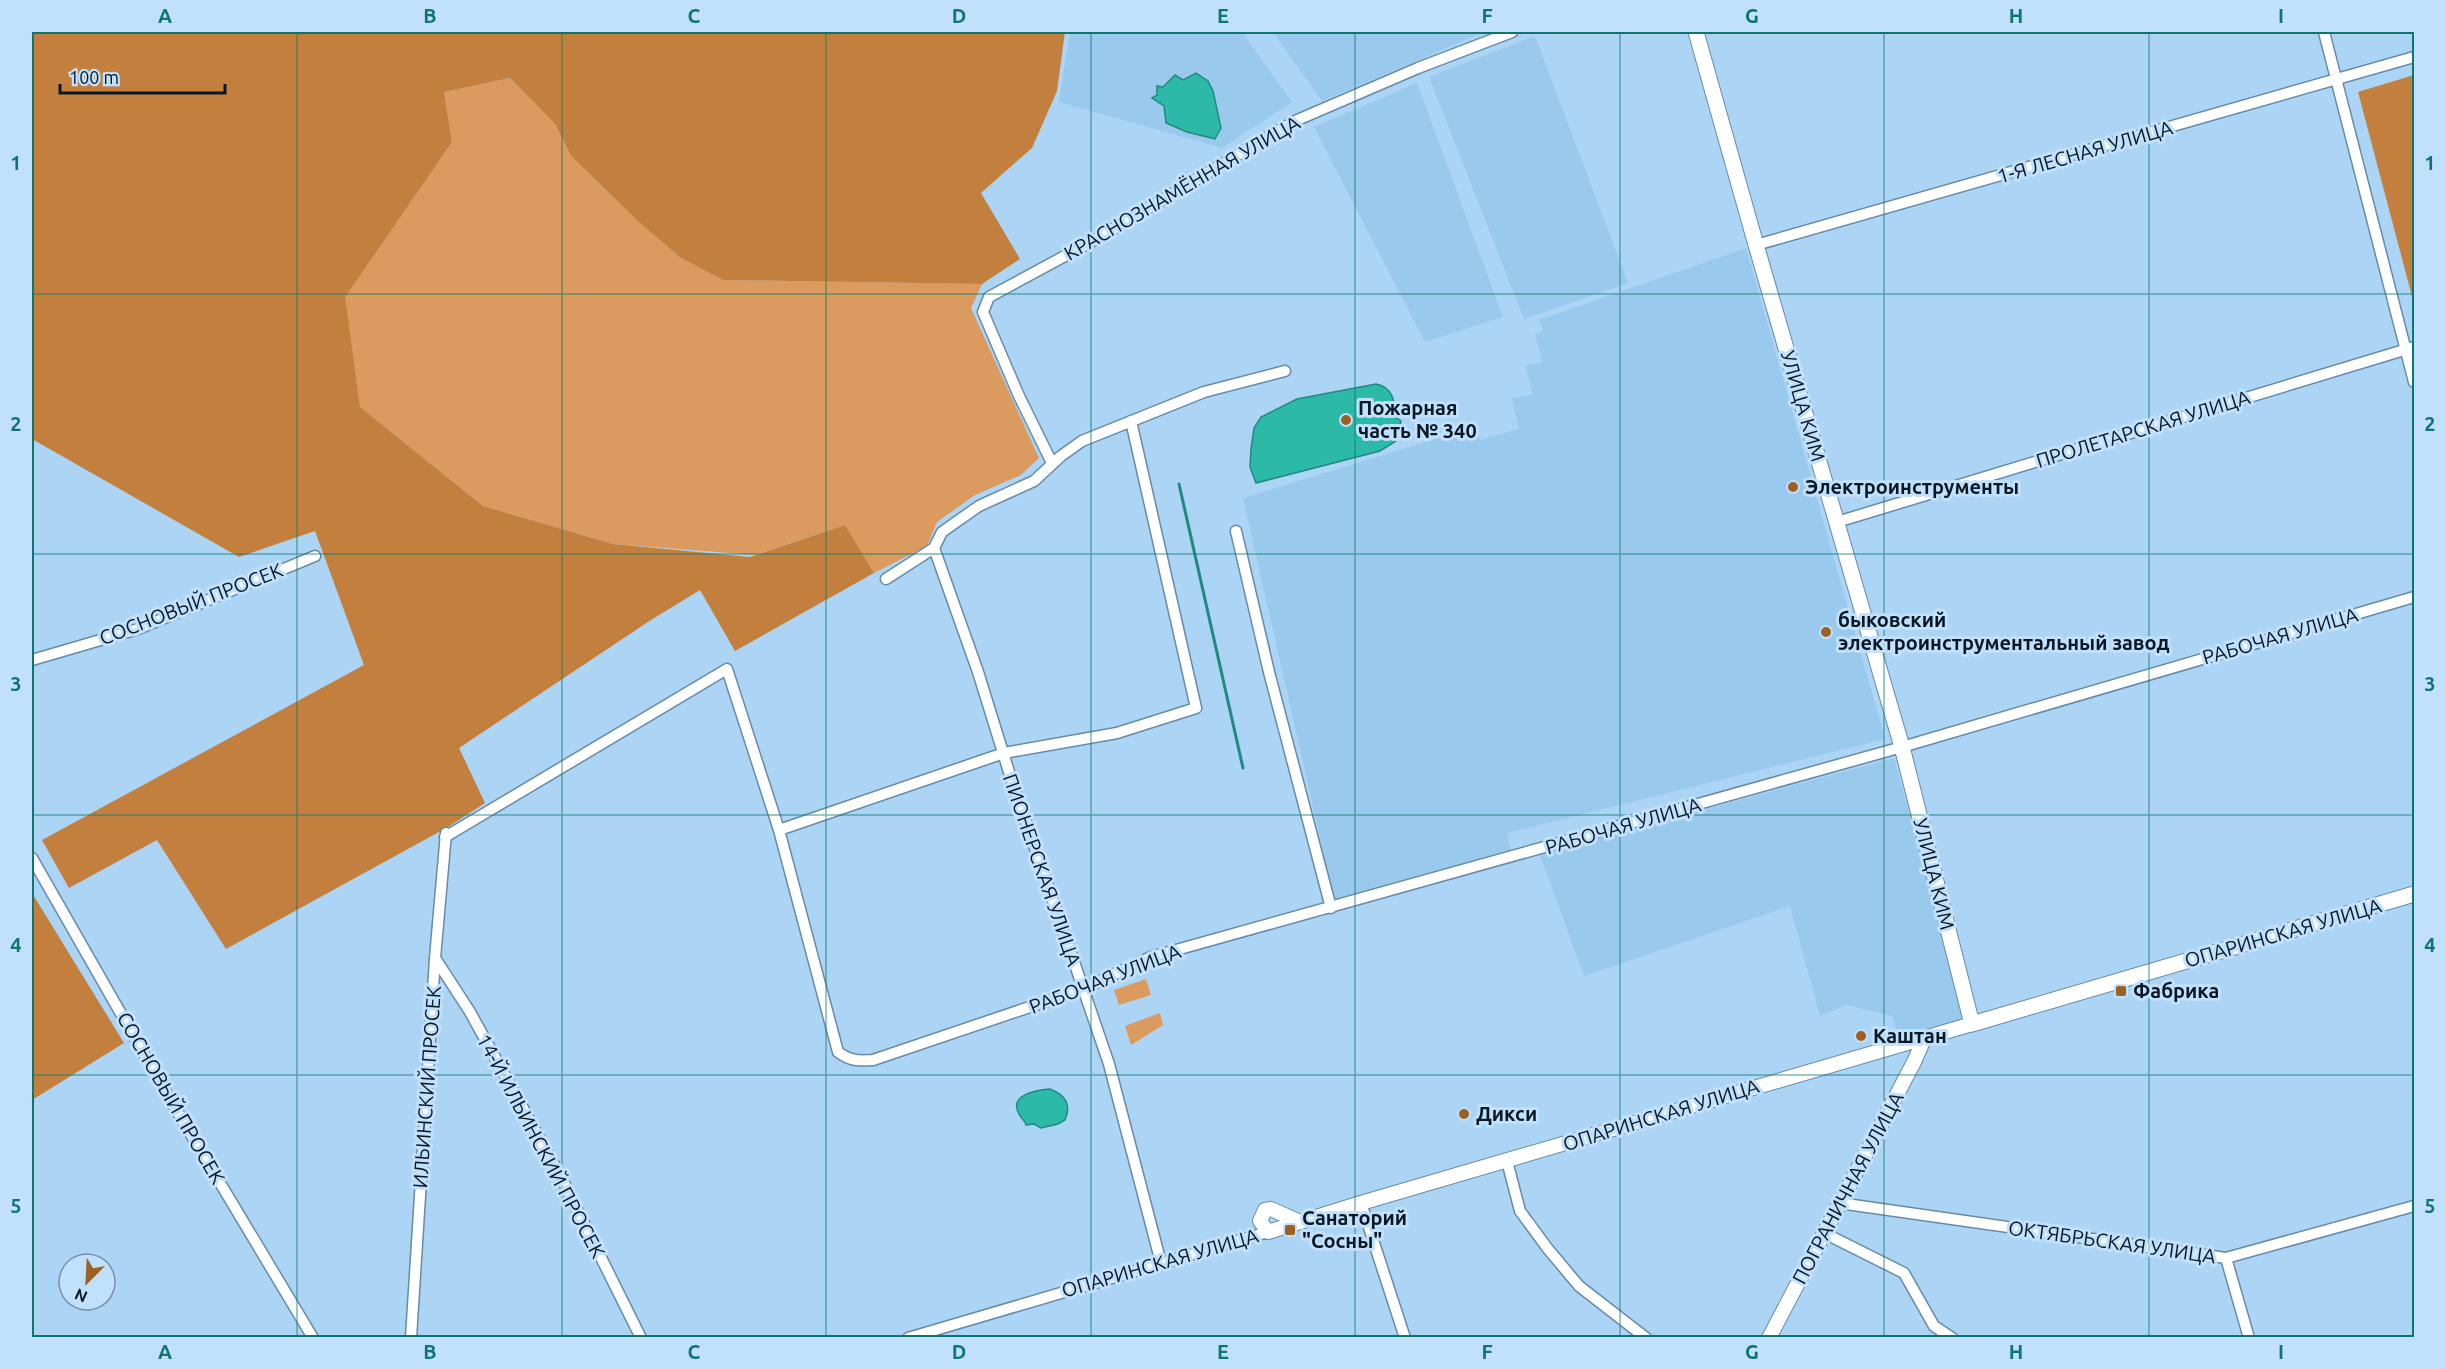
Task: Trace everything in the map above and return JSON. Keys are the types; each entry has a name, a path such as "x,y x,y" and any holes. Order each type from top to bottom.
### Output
{"main road":[{"name":"УЛИЦА КИМ","path":"1696,32 1902,747 1972,1024"},
{"name":"ОПАРИНСКАЯ УЛИЦА","path":"1972,1024 2415,894"}],"street":[{"name":"КРАСНОЗНАМЁННАЯ УЛИЦА","path":"1052,463 1019,396 983,312 989,297 1100,237 1295,121 1418,68 1512,32"},
{"path":"2324,32 2410,348 2415,382"},
{"name":"1-Я ЛЕСНАЯ УЛИЦА","path":"1756,245 2415,57"},
{"name":"ПРОЛЕТАРСКАЯ УЛИЦА","path":"1837,522 2410,348"},
{"path":"886,579 934,548 942,532 979,506 1034,481 1052,463 1082,441 1204,392 1285,370"},
{"path":"779,830 1004,753 1117,733 1196,708 1131,421"},
{"path":"1236,531 1269,672 1330,908"},
{"name":"ПИОНЕРСКАЯ УЛИЦА","path":"934,548 978,672 1109,1064 1161,1263"},
{"name":"СОСНОВЫЙ ПРОСЕК","path":"32,660 138,629 315,556"},
{"name":"РАБОЧАЯ УЛИЦА","path":"779,830 838,1052 846,1058 857,1061 873,1060 1083,989 1151,957 1902,747 2415,597"},
{"name":"ИЛЬИНСКИЙ ПРОСЕК","path":"411,1338 445,835 727,669 779,830"},
{"name":"СОСНОВЫЙ ПРОСЕК","path":"32,858 168,1096 313,1338"},
{"name":"14-Й ИЛЬИНСКИЙ ПРОСЕК","path":"435,958 470,1012 563,1180 641,1338"},
{"name":"ОПАРИНСКАЯ УЛИЦА","path":"908,1338 1972,1024"},
{"name":"ПОГРАНИЧНАЯ УЛИЦА","path":"1768,1338 1914,1062 1925,1037"},
{"path":"1507,1161 1520,1211 1548,1249 1579,1286 1646,1338"},
{"path":"1361,1203 1405,1338"},
{"name":"ОКТЯБРЬСКАЯ УЛИЦА","path":"1839,1203 2226,1258 2415,1206"},
{"path":"1268,1232 1260,1221 1264,1210 1278,1210 1300,1222"},
{"path":"1824,1233 1904,1273 1934,1326 1952,1338"},
{"path":"2226,1258 2249,1338"}],"shaded area":[{"path":"32,32 1065,32 1057,91 1032,148 981,193 1020,259 982,284 723,280 681,258 641,224 571,156 555,124 510,78 444,92 452,142 345,297 360,407 483,506 613,544 750,557 845,525 874,573 735,651 700,590 459,748 485,803 448,827 226,949 157,840 69,888 42,840 364,665 315,531 239,557 32,439"},
{"path":"1070,32 1242,32 1292,102 1222,148 1059,102"},
{"path":"1273,32 1484,32 1322,101"},
{"path":"1535,36 1628,283 1524,319 1429,77"},
{"path":"1196,73 1208,81 1213,91 1221,128 1215,139 1187,132 1166,123 1164,106 1152,98 1157,95 1157,86 1163,87 1175,75 1183,80"},
{"path":"2414,75 2414,304 2358,92"},
{"path":"510,78 555,124 571,156 641,224 681,258 723,280 982,284 971,308 1039,458 1021,475 975,495 937,522 927,546 874,573 845,525 755,555 613,544 483,506 360,407 344,297 452,142 444,92"},
{"path":"1417,83 1503,317 1425,342 1314,127"},
{"path":"1746,248 1885,739 1507,833 1511,850 1334,899 1243,498 1475,427 1480,440 1519,429 1512,399 1533,394 1525,366 1542,362 1535,334 1543,331 1539,320"},
{"path":"1376,384 1389,391 1394,405 1394,416 1401,421 1396,441 1380,451 1256,483 1250,467 1251,449 1254,428 1261,417 1297,399"},
{"path":"1894,758 1966,1020 1899,1038 1892,1016 1847,1005 1820,1016 1790,906 1584,976 1540,855"},
{"path":"32,893 124,1043 32,1100"},
{"path":"1146,979 1151,995 1119,1005 1114,990"},
{"path":"1160,1013 1163,1025 1131,1045 1125,1026"},
{"path":"1050,1089 1060,1094 1066,1101 1068,1109 1065,1120 1041,1128 1034,1124 1026,1125 1019,1114 1018,1102 1026,1094"}],"waterway":[{"path":"1179,484 1243,768"}],"place":[{"name":"Пожарная часть № 340","path":"1346,420"},
{"name":"Электроинструменты","path":"1793,487"},
{"name":"быковский электроинструментальный завод","path":"1826,632"},
{"name":"Фабрика","path":"2121,991"},
{"name":"Каштан","path":"1861,1036"},
{"name":"Дикси","path":"1464,1114"},
{"name":"Санаторий \"Сосны\"","path":"1290,1230"}]}
